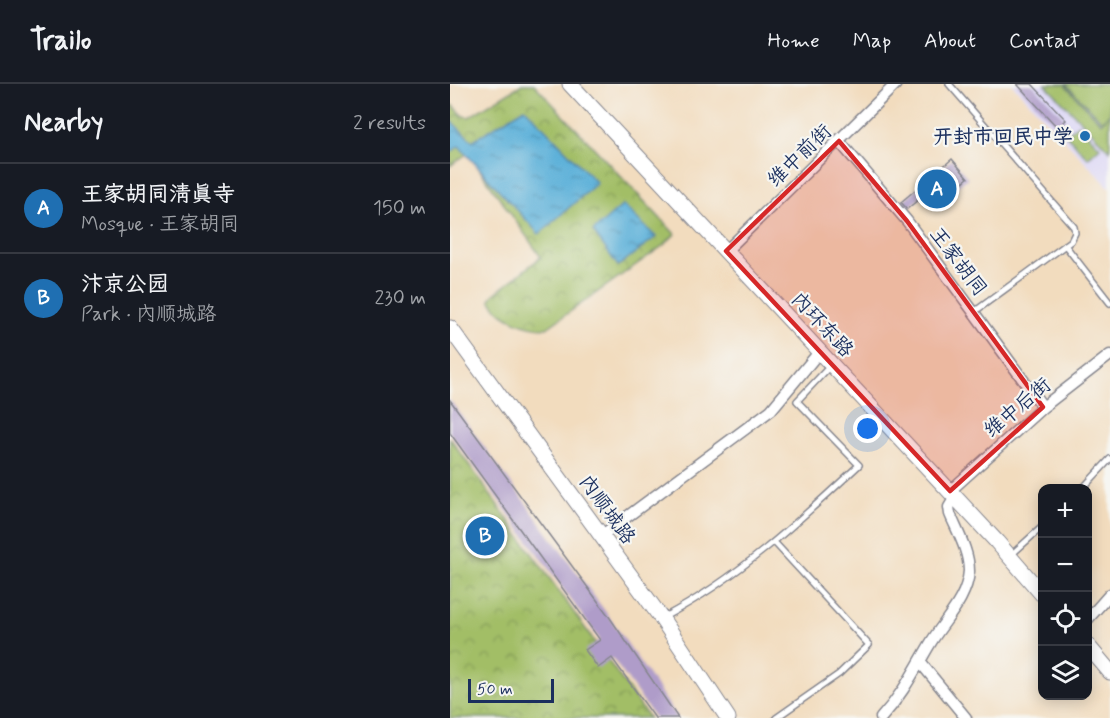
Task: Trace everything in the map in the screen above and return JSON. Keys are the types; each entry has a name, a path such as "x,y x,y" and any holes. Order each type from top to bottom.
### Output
{"street":[{"name":"内环东路","path":"570,84 1010,556 1040,592"},
{"name":"维中前街","path":"726,251 896,84"},
{"name":"王家胡同","path":"839,141 907,221 1043,407"},
{"name":"内顺城路","path":"450,328 662,619 728,718"},
{"path":"601,536 763,417 820,351"},
{"name":"维中后街","path":"952,494 1043,407 1110,355"},
{"path":"881,718 911,680 931,642 955,609 966,588 968,559 950,514 952,494"},
{"path":"1092,615 1110,594"},
{"path":"1092,651 1110,672"},
{"path":"920,662 966,718"}],"lane":[{"path":"949,84 1074,227 1074,238 974,312"},
{"path":"1065,245 1110,303"},
{"path":"662,619 715,588 775,543 859,465 797,401 832,364"},
{"path":"1088,484 1110,459"},
{"path":"1010,556 1038,531"},
{"path":"775,543 869,645 839,674 776,718"}],"highlighted area":[{"path":"839,141 907,221 1043,407 950,491 726,251"}],"shaded area":[{"name":"开封市回民中学","path":"1012,84 1110,84 1110,188"}],"green space":[{"path":"522,84 534,84 675,234 664,245 547,328 515,321 495,307 490,300 493,295 541,257 468,153 450,166 450,103 463,116 469,117"},
{"path":"1045,84 1064,84 1101,123 1110,114 1110,151"},
{"path":"1066,84 1110,84 1110,113 1102,121"},
{"path":"1078,124 1100,147 1088,158 1066,135"},
{"path":"450,438 649,718 450,718"}],"water":[{"path":"525,108 597,183 539,234 459,146 450,153 450,120 472,141"},
{"path":"623,205 656,237 618,266 593,231"}],"building":[{"path":"1017,84 1032,84 1066,120 1058,128"},
{"path":"952,159 968,178 944,197 935,186 907,209 901,202"},
{"path":"450,400 608,615 678,718 655,718 612,658 598,668 585,650 600,640 450,433"}],"place":[{"name":"开封市回民中学","path":"1085,136"},
{"name":"王家胡同清真寺","path":"937,189"},
{"name":"汴京公园","path":"485,536"}]}
